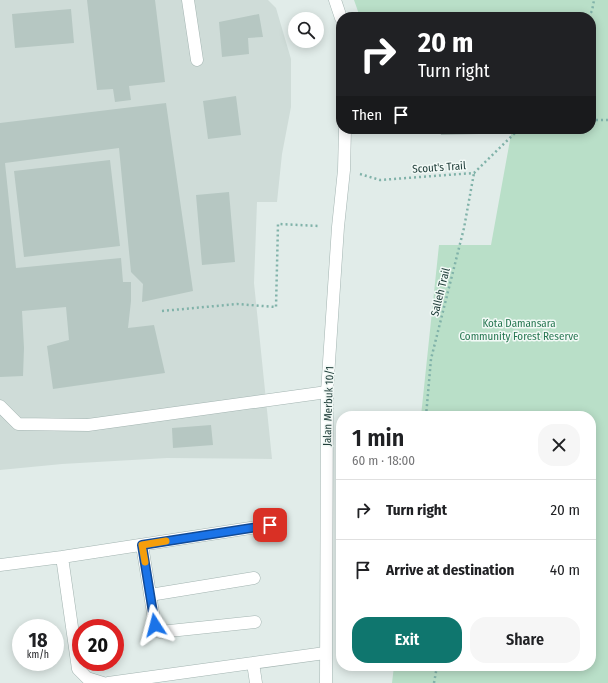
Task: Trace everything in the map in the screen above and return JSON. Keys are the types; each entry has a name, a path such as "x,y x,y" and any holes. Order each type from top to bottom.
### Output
{"street":[{"path":"188,0 197,60"},
{"path":"335,0 339,12"},
{"name":"Jalan Merbuk 10/1","path":"326,683 327,392 338,227 344,170 345,134"},
{"path":"0,406 18,424 88,425 327,392"},
{"path":"0,566 270,525"},
{"path":"142,545 155,625 160,632 255,622"},
{"path":"62,557 78,668 87,678 103,683"},
{"path":"150,595 254,578"},
{"path":"108,683 326,652"},
{"path":"253,663 256,683"}],"path":[{"path":"591,12 594,0"},
{"path":"596,120 608,120"},
{"name":"Scout's Trail","path":"344,170 380,180 474,173 514,134"},
{"name":"Salleh Trail","path":"426,411 431,359 464,228 474,173"},
{"path":"162,311 237,304 276,307 278,224 338,227"},
{"path":"434,683 436,671"}],"shaded area":[{"path":"0,0 268,0 276,8 291,59 291,107 282,154 277,202 257,202 254,283 272,459 167,458 62,464 0,470"}],"green space":[{"name":"Kota Damansara Community Forest Reserve","path":"354,0 608,0 608,683 392,683 393,671 596,671 596,411 422,411 439,245 491,245 511,134 596,134 596,12 358,12"}],"building":[{"path":"87,0 155,0 165,82 129,86 131,100 115,102 113,89 97,90"},
{"path":"71,9 74,43 15,48 12,14"},
{"path":"259,14 263,37 248,38 249,54 222,57 219,22"},
{"path":"236,96 241,135 208,139 203,101"},
{"path":"166,103 193,291 142,302 143,284 131,272 119,148 5,163 16,268 121,258 123,282 131,282 131,301 128,328 154,325 165,373 53,389 47,346 69,340 66,307 22,311 24,348 23,376 0,377 0,123"},
{"path":"441,134 479,134 441,135"},
{"path":"110,160 120,246 24,257 14,171"},
{"path":"229,192 235,262 202,265 196,195"},
{"path":"211,425 213,445 173,448 172,428"}],"slow traffic":[{"path":"145,562 142,545 166,541"}],"route":[{"path":"155,625 142,545 270,525"}]}
